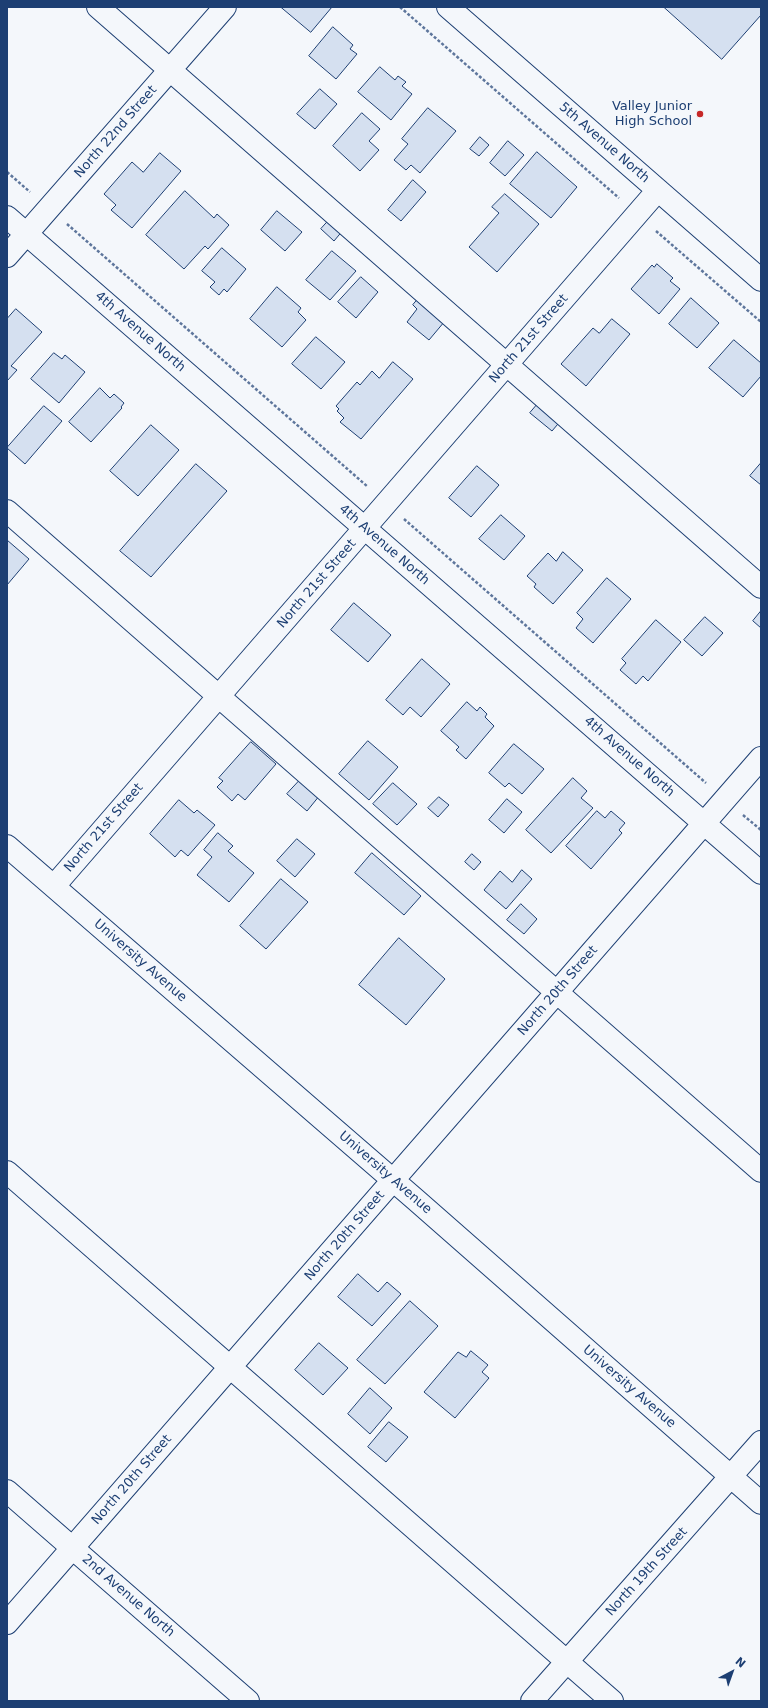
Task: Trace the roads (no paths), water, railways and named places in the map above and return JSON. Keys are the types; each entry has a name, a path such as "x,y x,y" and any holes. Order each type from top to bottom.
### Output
{"street":[{"path":"98,7 761,586"},
{"name":"North 22nd Street","path":"7,256 225,7"},
{"name":"5th Avenue North","path":"448,7 761,280"},
{"name":"North 21st Street","path":"54,886 658,190"},
{"name":"4th Avenue North","path":"7,216 761,873"},
{"path":"7,511 761,1171"},
{"name":"North 20th Street","path":"7,1622 761,758"},
{"name":"University Avenue","path":"7,846 394,1180 761,1503"},
{"path":"7,1172 612,1701"},
{"name":"North 19th Street","path":"532,1701 761,1442"},
{"name":"2nd Avenue North","path":"7,1491 248,1701"}],"place":[{"name":"Valley Junior High School","path":"700,114"}]}
